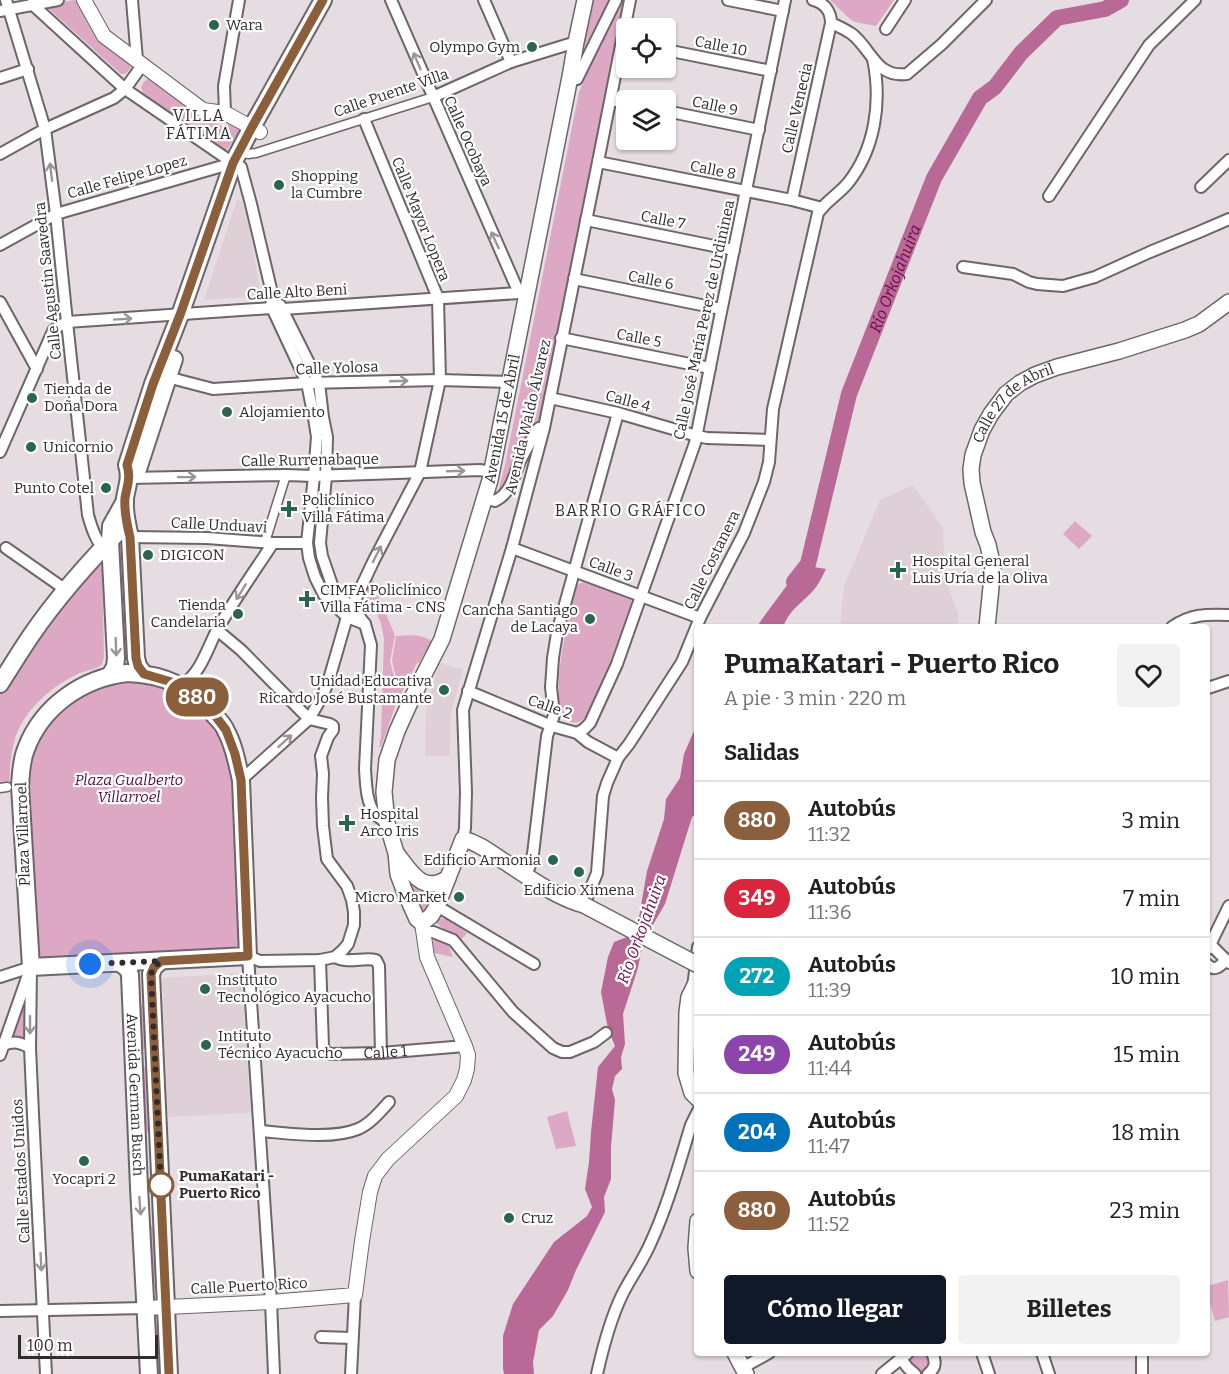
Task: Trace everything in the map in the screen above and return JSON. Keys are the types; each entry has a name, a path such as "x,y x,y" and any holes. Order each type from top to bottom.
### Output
{"main road":[{"path":"129,476 138,469 186,314 241,161 323,0"},
{"path":"256,129 334,0"},
{"name":"Avenida 15 de Abril","path":"423,927 417,919 398,874 396,853 387,823 384,792 387,760 397,731 442,639 485,498 510,382 524,291 570,77 584,0"},
{"name":"Calle 27 de Abril","path":"987,624 993,567 970,469 982,430 1006,394 1035,375 1185,330 1199,324 1229,302"},
{"path":"110,675 115,667 116,658 113,539 125,501 129,476 127,465 153,384 186,314"},
{"path":"0,667 19,637 63,587 113,539"},
{"path":"113,539 133,604 136,658 144,674"},
{"path":"0,684 63,587"},
{"path":"114,605 133,604"},
{"name":"Plaza Villarroel","path":"31,967 20,786 21,767 35,730 59,701 86,684 110,675 144,674 182,685 210,709 226,730 241,780 248,956"},
{"path":"423,927 436,906 463,839 486,849 524,875 573,902 584,905 694,962"},
{"path":"396,853 413,875 425,883 436,884 448,878"},
{"path":"31,967 248,956"},
{"name":"Avenida German Busch","path":"161,961 154,967 151,974 169,1374"},
{"name":"Avenida German Busch","path":"120,963 128,969 130,975 149,1374"},
{"path":"694,991 687,1012 686,1073 694,1095"},
{"path":"737,1356 745,1371"}],"street":[{"path":"5,6 58,0"},
{"path":"84,0 104,36 203,110 225,113 256,129"},
{"path":"0,154 45,129 114,99 125,88 140,62 132,0"},
{"path":"225,113 224,86 239,0"},
{"name":"Calle Ocobaya","path":"391,0 433,97 524,291"},
{"path":"484,0 511,62"},
{"path":"570,77 577,79 616,0"},
{"name":"Avenida Waldo Álvarez","path":"627,18 630,0"},
{"path":"728,0 784,5"},
{"path":"813,0 828,10 831,23 852,34 873,59 892,74 907,74 942,44 986,0"},
{"path":"885,29 905,0"},
{"path":"1049,196 1149,45 1195,0"},
{"path":"32,4 125,88 241,161 271,289 307,383 320,476 322,556 332,585 349,612"},
{"name":"Calle José María Perez de Urdininea","path":"577,733 590,723 617,664 697,436 784,5"},
{"name":"Calle Agustin Saavedra","path":"5,6 28,69 45,129 88,515 91,528 113,539"},
{"name":"Calle Venecia","path":"792,200 831,23"},
{"name":"Calle Puente Villa","path":"241,161 256,153 433,97 511,62 576,42"},
{"name":"Calle 10","path":"676,52 771,71"},
{"path":"822,208 848,183 863,161 873,131 875,113 877,85 873,59"},
{"path":"0,78 28,69"},
{"name":"Avenida Waldo Álvarez","path":"463,839 466,792 463,710 512,548 544,428 616,77"},
{"path":"611,100 616,101"},
{"name":"Calle 9","path":"676,113 759,130"},
{"name":"Calle Mayor Lopera","path":"241,780 309,719 323,694 349,612 420,472 440,380 438,298 364,119"},
{"path":"1201,187 1229,160"},
{"name":"Calle Felipe Lopez","path":"0,245 56,214 241,161"},
{"name":"Calle 8","path":"598,162 792,200 822,208"},
{"name":"Calle Costanera","path":"698,624 744,533 764,482 769,462 772,409 818,213 822,208"},
{"path":"963,267 1013,274 1037,284 1063,286 1095,277 1229,219"},
{"name":"Calle 7","path":"586,220 734,250"},
{"name":"Calle 6","path":"574,279 722,309"},
{"name":"Calle Alto Beni","path":"67,322 524,291"},
{"path":"0,302 37,369"},
{"path":"278,308 319,383 322,417 327,437 307,543 309,558 324,595 365,624 371,645 366,783 369,801 375,814 387,823"},
{"path":"0,452 53,332 67,322"},
{"name":"Calle 5","path":"561,338 710,368"},
{"name":"Calle Yolosa","path":"167,377 213,389 307,383 440,380 510,382"},
{"name":"Calle 4","path":"550,398 618,413 707,438 770,440"},
{"path":"524,875 529,868 533,854 547,736 554,715 552,687 556,633 618,413"},
{"path":"485,498 495,501 505,495 536,431 544,428"},
{"name":"Calle Rurrenabaque","path":"129,476 320,476 480,470 491,472"},
{"path":"182,685 196,671 217,630 269,543 286,475"},
{"name":"Calle Unduavi","path":"113,539 207,538 269,543 307,543"},
{"path":"6,548 63,587"},
{"name":"Calle 3","path":"512,548 700,618"},
{"path":"1176,624 1201,615 1229,615"},
{"path":"217,630 241,650 309,719 333,726 321,756 323,826 327,859 347,886 354,912 354,925 348,944 335,957"},
{"name":"Calle Costanera","path":"584,905 597,873 603,796 607,783 618,758 682,662 694,633"},
{"path":"1210,687 1229,681"},
{"name":"Calle 2","path":"468,692 552,726 577,733 588,742 618,758"},
{"path":"436,906 534,963"},
{"path":"1210,944 1229,906"},
{"path":"423,927 453,940 513,1012 553,1048 562,1052 570,1052 594,1042 606,1033"},
{"path":"351,1374 355,1295 370,1192 375,1176 388,1159 456,1095 467,1068 468,1056 465,1046 427,957 423,927"},
{"path":"1210,947 1226,965 1216,969 1210,967"},
{"path":"274,1374 248,956 260,961 320,960 335,957 347,960 369,958 376,960 379,966 381,1053"},
{"name":"Calle 1","path":"320,960 325,1052 331,1054 381,1053 465,1046"},
{"path":"0,977 31,967"},
{"path":"1,1050 31,967"},
{"name":"Calle Estados Unidos","path":"31,967 30,1048 46,1374"},
{"path":"1,1050 16,1042 30,1048"},
{"path":"260,1131 342,1134 370,1122 389,1102"},
{"path":"597,1374 612,1319 657,1229 694,1119"},
{"name":"Calle Puerto Rico","path":"0,1311 146,1308 355,1295"},
{"path":"321,1337 352,1338"},
{"path":"745,1371 765,1356"},
{"path":"882,1374 905,1356"},
{"path":"906,1356 908,1368 915,1374"},
{"path":"929,1374 935,1365 933,1356"},
{"path":"983,1356 989,1374"},
{"path":"1043,1356 1049,1374"},
{"path":"1142,1356 1142,1374"}],"shaded area":[{"path":"237,199 245,203 261,296 204,300"},
{"name":"Hospital General Luis Uría de la Oliva","path":"913,485 943,528 948,587 958,613 958,624 840,624 844,586 880,500"},
{"name":"Unidad Educativa Ricardo José Bustamante","path":"439,663 463,669 451,713 450,756 425,756 426,711"},
{"name":"Intituto Técnico Ayacucho","path":"241,973 251,1113 168,1117 162,978"}],"green space":[{"path":"75,0 80,2 130,62 131,68 125,74 121,74 49,9 51,4"},
{"path":"593,0 609,0 583,50"},
{"path":"620,0 624,0 620,18 616,18 616,41 539,420 512,476 497,495 505,465 579,92"},
{"path":"830,0 894,0 876,26 851,20"},
{"path":"152,78 225,128 231,121 242,127 225,153 144,95 141,87 145,81"},
{"path":"1075,521 1092,536 1079,549 1063,534"},
{"path":"124,548 126,600 123,601 120,600 117,549"},
{"path":"96,564 102,567 103,662 98,667 79,673 61,683 29,712 18,730 13,745 10,790 0,792 0,693 37,638"},
{"path":"373,579 373,587 395,636 390,661 394,677 392,688 396,677 392,661 396,636 419,636 432,641 417,663 399,698 391,690 398,698 381,747 379,747 384,638 378,617 366,593"},
{"path":"583,582 630,598 632,602 611,660 586,717 574,723 569,721 562,712 559,678 565,635 577,585"},
{"path":"121,610 126,610 129,658 123,659"},
{"name":"Plaza Gualberto Villarroel","path":"134,680 172,689 200,707 222,735 234,780 240,946 239,948 43,959 38,952 23,788 37,733 80,694 113,682"},
{"path":"412,882 430,898 424,911 421,911 410,884"},
{"path":"438,918 447,919 467,933 460,941 436,923"},
{"path":"436,938 447,942 453,957 434,953 433,942"},
{"path":"147,998 148,1051 145,1048 142,1051 140,1008"},
{"path":"23,999 26,1042 18,1038 10,1039"},
{"path":"140,1062 147,1069 150,1129 145,1134 143,1131"},
{"path":"567,1111 576,1146 556,1149 547,1117"},
{"path":"149,1223 154,1229 157,1289 151,1289"},
{"path":"1228,1280 1229,1317 1215,1321 1210,1303 1210,1285"},
{"path":"159,1326 161,1369 158,1371 155,1327"},
{"path":"912,1356 928,1356 929,1366 924,1371 916,1371 911,1366"}],"water":[{"path":"802,565 826,569 816,587 792,612 784,624 759,624"},
{"path":"694,731 694,815 665,904 643,942 638,968 623,1014 625,1044 621,1057 622,1069 615,1076 612,1089 615,1100 611,1179 604,1197 605,1212 568,1290 553,1316 539,1330 533,1362 534,1374 504,1374 503,1336 513,1304 554,1242 587,1216 592,1207 585,1189 598,1067 615,1046 608,1029 601,992 608,957 614,942 627,937 638,923 647,871 664,819 666,799 680,778 684,754"}],"waterway":[{"name":"Río Orkojahuira","path":"794,582 808,564 849,394 934,178 980,98 995,87 1021,53 1057,18 1105,9 1121,0"}],"bus line":[{"name":"880","path":"169,1374 151,974 154,967 161,961 248,956 241,780 226,730 210,709 182,685 144,674 138,666 130,537 125,501 130,474 127,465 153,384 180,315 233,163 323,0"}],"place":[{"name":"Wara","path":"214,25"},
{"name":"Olympo Gym","path":"532,47"},
{"name":"Shopping la Cumbre","path":"279,185"},
{"name":"Tienda de Doña Dora","path":"32,398"},
{"name":"Alojamiento","path":"227,412"},
{"name":"Unicornio","path":"31,447"},
{"name":"Punto Cotel","path":"106,488"},
{"name":"Policlínico Villa Fátima","path":"289,509"},
{"name":"DIGICON","path":"148,555"},
{"name":"Hospital General Luis Uría de la Oliva","path":"898,570"},
{"name":"CIMFA Policlínico Villa Fátima - CNS","path":"307,599"},
{"name":"Tienda Candelaria","path":"238,614"},
{"name":"Cancha Santiago de Lacaya","path":"590,619"},
{"name":"Unidad Educativa Ricardo José Bustamante","path":"444,690"},
{"name":"Hospital Arco Iris","path":"347,823"},
{"name":"Edificio Armonia","path":"553,860"},
{"name":"Edificio Ximena","path":"579,872"},
{"name":"Micro Market","path":"459,897"},
{"name":"Instituto Tecnológico Ayacucho","path":"205,989"},
{"name":"Intituto Técnico Ayacucho","path":"206,1045"},
{"name":"Yocapri 2","path":"84,1161"},
{"name":"PumaKatari - Puerto Rico","path":"161,1185"},
{"name":"Cruz","path":"509,1218"}],"district":[{"name":"VILLA FÁTIMA","path":"199,124"},
{"name":"BARRIO GRÁFICO","path":"631,510"}],"route":[{"path":"90,964 161,961 154,967 151,974 161,1188 161,1185"}]}
